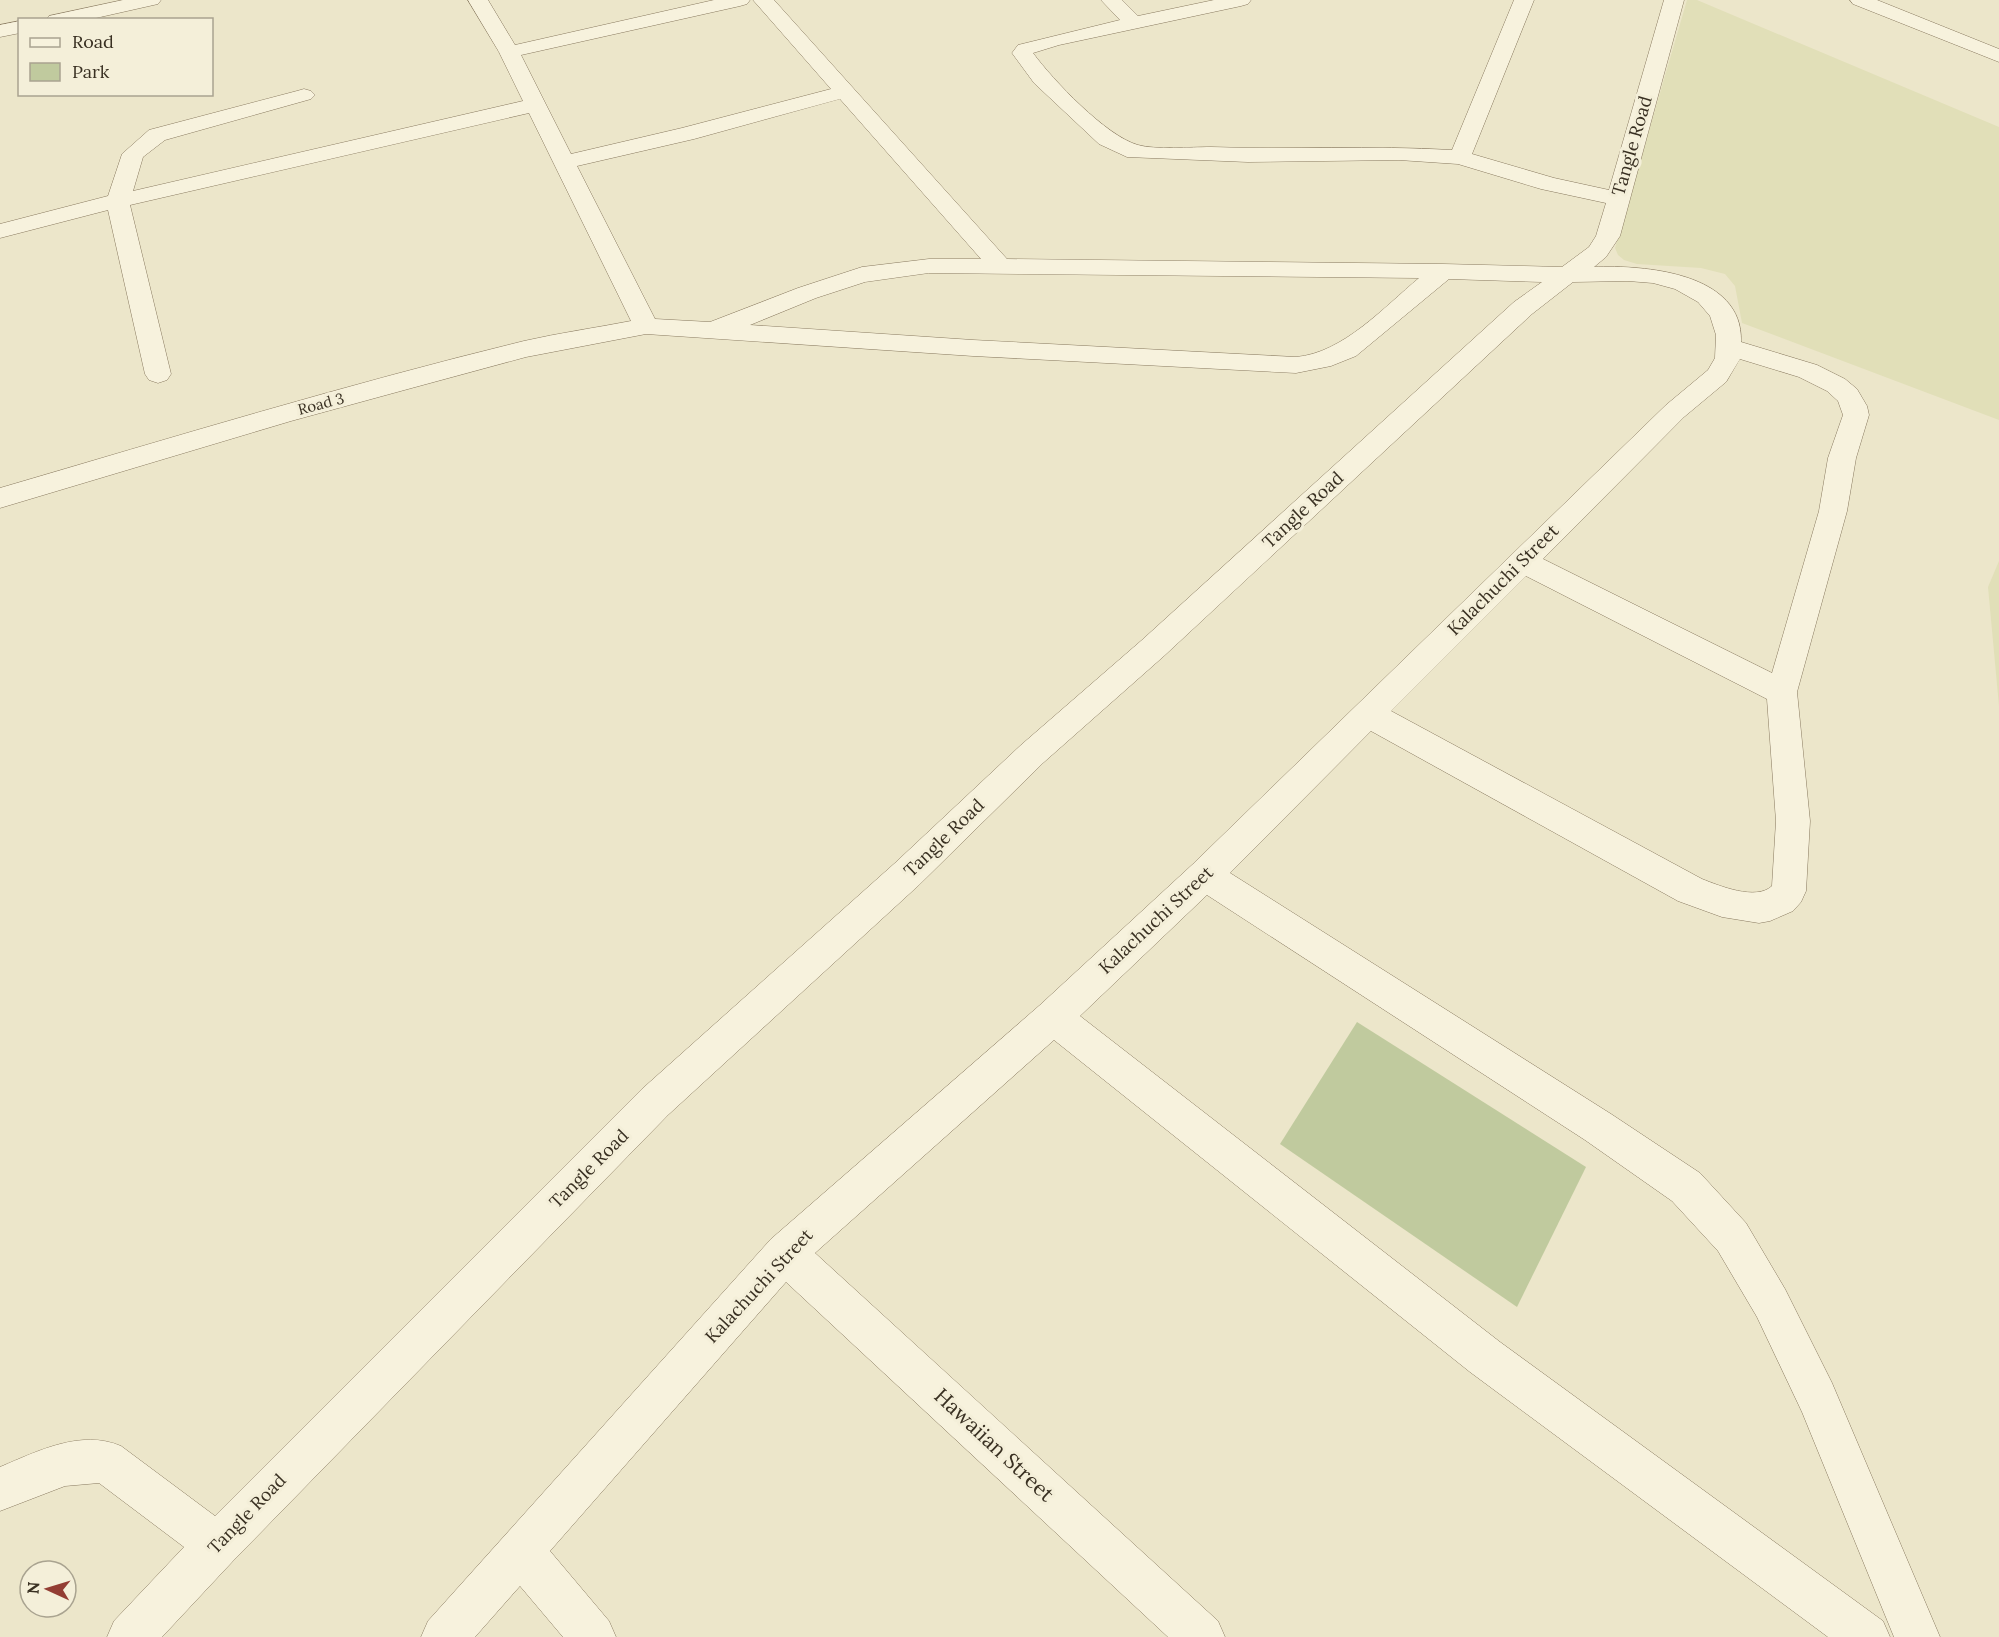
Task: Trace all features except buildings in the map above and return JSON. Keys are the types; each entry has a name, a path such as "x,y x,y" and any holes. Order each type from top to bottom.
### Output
{"street":[{"path":"66,18 151,0"},
{"path":"478,0 509,52 646,326"},
{"path":"509,52 740,0"},
{"path":"763,0 1002,268"},
{"path":"1111,0 1134,23"},
{"path":"1240,0 1032,46 1022,50 1022,53 1041,79 1107,139 1135,152 1202,155 1399,153 1460,157 1549,184 1617,199"},
{"path":"1460,157 1524,0"},
{"name":"Tangle Road","path":"130,1637 217,1545 655,1102 907,874 1032,754 1153,648 1523,308 1598,252 1608,236 1674,0"},
{"path":"1860,0 1999,56"},
{"path":"0,31 18,27"},
{"path":"565,162 686,134 846,91"},
{"path":"158,374 118,202 133,154 157,135 304,95"},
{"path":"0,231 534,105"},
{"name":"Kalachuchi Street","path":"444,1637 785,1253 1053,1017 1204,875 1675,411 1717,376 1728,358 1729,335 1722,314 1707,297 1684,284 1654,276 1628,273 1569,275 1443,271 929,266 862,275 823,287 711,332"},
{"name":"Road 3","path":"0,498 408,380 526,349 646,326 711,332 1296,366 1332,359 1347,350 1443,271"},
{"path":"1368,714 1690,890 1734,905 1767,906 1779,901 1790,891 1793,821 1782,692 1833,511 1842,458 1856,415 1848,395 1836,385 1808,371 1728,347"},
{"path":"1522,561 1782,692"},
{"path":"1204,875 1598,1127 1686,1187 1732,1237 1771,1303 1817,1398 1917,1637"},
{"path":"1053,1017 1485,1357 1867,1637"},
{"name":"Hawaiian Street","path":"785,1253 1202,1637"},
{"path":"0,1489 64,1463 84,1459 106,1461 217,1545"},
{"path":"520,1551 593,1637"}],"shaded area":[{"path":"1687,0 1697,0 1999,127 1999,420 1742,323 1735,286 1725,274 1701,268 1637,264 1624,260 1618,255 1615,248"},
{"path":"1999,561 1999,706 1988,587"}],"green space":[{"path":"1357,1022 1586,1167 1517,1307 1280,1144"}]}
